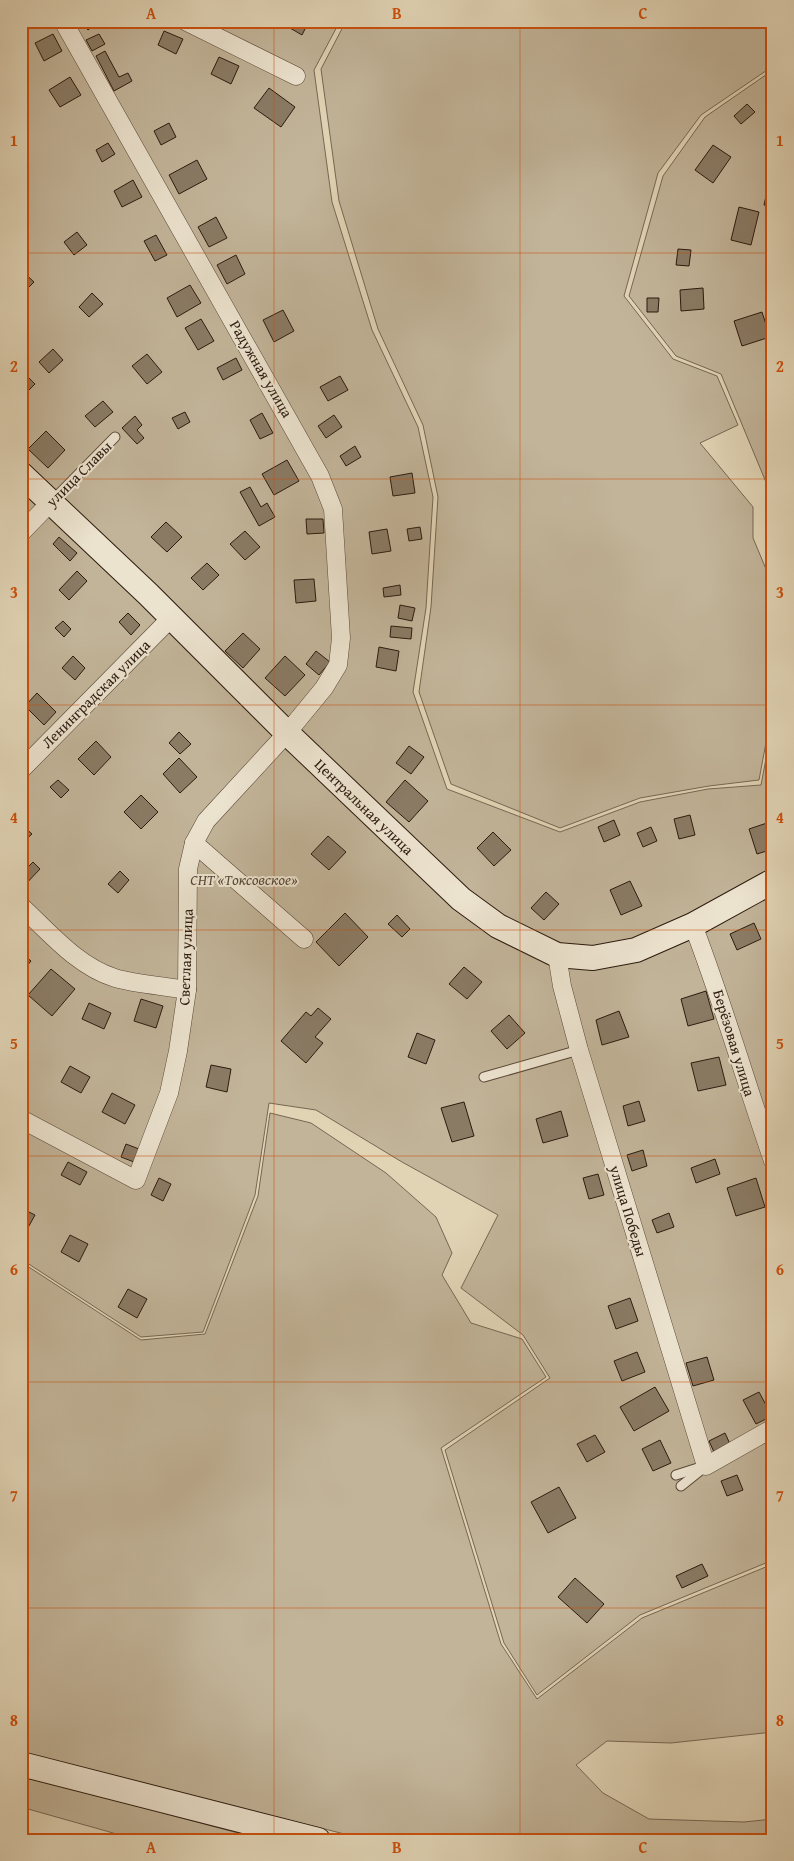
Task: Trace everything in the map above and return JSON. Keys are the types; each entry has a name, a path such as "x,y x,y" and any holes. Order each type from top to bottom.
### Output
{"street":[{"name":"Радужная улица","path":"63,21 305,447 320,476 333,509 341,638 338,665 324,688 287,733"},
{"path":"185,21 296,76"},
{"name":"Центральная улица","path":"21,474 461,899 498,926 557,955 593,958 636,950 693,925 773,881"},
{"name":"улица Славы","path":"21,533 51,502"},
{"name":"Ленинградская улица","path":"21,770 171,618"},
{"name":"Светлая улица","path":"21,1119 136,1180 169,1093 178,1051 187,990 188,869 194,843 206,822 287,733"},
{"path":"194,843 304,939"},
{"path":"21,906 66,949 88,965 114,978 187,990"},
{"name":"Берёзовая улица","path":"693,925 714,979 743,1075 773,1161"},
{"name":"улица Победы","path":"557,955 562,986 579,1050 706,1466"},
{"path":"706,1466 773,1428"},
{"path":"21,1764 318,1840"}],"lane":[{"name":"улица Славы","path":"51,502 115,437"},
{"path":"484,1077 579,1050"},
{"path":"676,1475 706,1466"},
{"path":"681,1486 706,1466"}],"green space":[{"name":"СНТ «Токсовское»","path":"21,21 340,21 314,70 332,202 372,330 418,427 433,497 426,608 413,692 447,789 560,832 640,802 708,789 761,785 773,722 773,1560 640,1615 537,1695 504,1643 445,1450 550,1378 523,1335 461,1288 498,1215 402,1162 316,1110 269,1103 255,1195 203,1332 141,1337 21,1259"},
{"path":"346,21 773,21 773,66 701,115 658,173 624,296 673,359 717,376 738,425 700,443 753,507 753,538 766,569 773,579 773,705 759,780 709,786 640,798 560,828 451,784 419,692 431,607 438,497 423,425 378,329 339,201 321,69"},
{"path":"773,70 773,499 721,374 676,356 629,296 663,176 705,117"},
{"path":"270,1113 311,1123 386,1173 436,1217 452,1253 442,1275 471,1323 522,1339 546,1377 441,1448 501,1644 537,1699 642,1618 773,1564 773,1732 671,1743 607,1741 576,1765 603,1793 649,1819 744,1822 773,1819 773,1840 368,1840 21,1752 21,1262 141,1340 205,1334 258,1196"},
{"path":"21,1775 264,1840 138,1840 21,1807"}],"building":[{"path":"81,21 99,21 88,30"},
{"path":"278,21 309,21 302,35"},
{"path":"164,31 183,39 176,54 158,45"},
{"path":"53,34 62,51 44,61 35,43"},
{"path":"99,34 105,44 92,51 86,40"},
{"path":"105,51 119,77 128,73 132,81 114,91 96,56"},
{"path":"219,57 239,66 231,84 211,74"},
{"path":"70,77 81,95 60,107 49,90"},
{"path":"269,88 295,107 281,127 254,108"},
{"path":"747,104 755,112 741,124 734,116"},
{"path":"169,123 176,137 161,145 154,131"},
{"path":"108,143 115,154 102,162 96,150"},
{"path":"713,145 731,157 713,183 695,170"},
{"path":"197,160 207,179 179,194 169,175"},
{"path":"133,180 142,197 122,207 114,191"},
{"path":"766,196 773,197 773,207 764,205"},
{"path":"739,207 759,212 751,245 731,240"},
{"path":"216,217 227,238 209,247 198,227"},
{"path":"77,232 87,245 74,255 64,242"},
{"path":"156,235 167,255 155,261 144,241"},
{"path":"678,249 691,250 689,266 676,265"},
{"path":"236,255 245,274 227,284 217,265"},
{"path":"21,270 34,282 21,295"},
{"path":"190,285 201,303 177,317 167,298"},
{"path":"703,288 704,309 681,311 680,290"},
{"path":"92,293 103,304 89,317 79,307"},
{"path":"647,298 659,298 658,312 647,312"},
{"path":"283,310 294,331 274,342 263,320"},
{"path":"762,312 770,337 742,346 734,321"},
{"path":"201,319 214,341 198,350 185,328"},
{"path":"53,349 63,360 49,373 39,362"},
{"path":"147,354 162,372 147,384 132,366"},
{"path":"236,358 242,370 223,380 217,368"},
{"path":"26,375 35,384 24,395 21,393 21,380"},
{"path":"340,376 348,390 328,401 320,387"},
{"path":"103,401 113,412 95,427 85,416"},
{"path":"185,412 190,422 178,429 172,418"},
{"path":"262,413 273,433 260,439 250,420"},
{"path":"334,415 342,427 326,438 318,426"},
{"path":"135,416 142,425 137,430 144,438 137,444 122,428"},
{"path":"46,431 65,450 48,468 28,449"},
{"path":"355,446 361,457 346,466 340,456"},
{"path":"287,460 299,481 274,495 262,474"},
{"path":"412,473 415,493 393,496 390,477"},
{"path":"250,487 261,507 267,503 275,517 259,526 240,492"},
{"path":"306,519 323,519 324,533 307,534"},
{"path":"166,522 182,537 167,552 151,537"},
{"path":"420,527 422,539 409,541 407,529"},
{"path":"387,529 391,551 372,554 369,532"},
{"path":"245,531 260,547 245,560 230,544"},
{"path":"59,537 77,553 70,561 53,544"},
{"path":"207,563 219,575 203,590 191,578"},
{"path":"77,571 87,581 69,600 59,590"},
{"path":"314,579 316,601 296,603 294,580"},
{"path":"400,585 401,595 384,597 383,588"},
{"path":"21,599 27,604 21,610"},
{"path":"400,605 415,608 412,621 398,618"},
{"path":"128,613 140,625 131,635 119,622"},
{"path":"63,621 71,629 64,637 55,628"},
{"path":"391,626 412,628 411,639 390,637"},
{"path":"243,633 260,649 243,668 225,651"},
{"path":"379,647 399,651 396,671 376,667"},
{"path":"316,651 330,662 319,675 306,664"},
{"path":"73,656 85,668 75,680 62,668"},
{"path":"285,656 305,675 285,696 265,678"},
{"path":"21,661 29,666 21,674"},
{"path":"37,693 56,712 44,725 25,706"},
{"path":"179,732 191,744 180,754 169,743"},
{"path":"96,741 111,757 94,775 78,759"},
{"path":"409,746 424,757 411,774 396,763"},
{"path":"179,758 197,777 180,793 163,774"},
{"path":"58,780 69,790 61,798 50,787"},
{"path":"405,780 428,801 409,822 386,802"},
{"path":"141,795 158,812 141,829 124,812"},
{"path":"690,815 695,835 679,839 674,819"},
{"path":"614,820 620,835 604,842 598,827"},
{"path":"773,821 773,849 757,854 749,829"},
{"path":"21,824 32,834 21,844"},
{"path":"651,827 657,841 643,847 637,833"},
{"path":"493,832 511,850 494,866 477,848"},
{"path":"328,836 346,852 329,870 311,854"},
{"path":"33,862 40,869 22,888 21,874"},
{"path":"120,871 129,880 118,893 108,884"},
{"path":"630,881 642,906 621,915 610,890"},
{"path":"546,892 559,904 544,920 531,908"},
{"path":"345,913 368,937 339,966 316,942"},
{"path":"397,915 410,929 402,937 388,924"},
{"path":"754,923 761,939 737,950 730,934"},
{"path":"21,953 31,961 21,973"},
{"path":"464,967 482,982 467,999 449,984"},
{"path":"51,969 75,989 52,1016 28,995"},
{"path":"706,991 714,1019 688,1026 681,999"},
{"path":"141,999 163,1006 156,1028 134,1021"},
{"path":"89,1003 111,1013 104,1029 82,1019"},
{"path":"318,1008 331,1019 315,1037 323,1043 306,1063 281,1041 306,1012 311,1016"},
{"path":"619,1011 629,1037 602,1045 596,1020"},
{"path":"509,1015 525,1033 507,1049 491,1031"},
{"path":"417,1033 435,1040 426,1064 408,1057"},
{"path":"773,1045 773,1058 769,1046"},
{"path":"719,1057 726,1085 698,1091 691,1063"},
{"path":"211,1065 231,1069 227,1092 206,1087"},
{"path":"70,1066 90,1077 81,1093 61,1082"},
{"path":"112,1093 135,1105 125,1124 102,1112"},
{"path":"639,1101 645,1121 628,1126 623,1106"},
{"path":"464,1102 474,1136 452,1142 441,1108"},
{"path":"561,1111 568,1136 543,1143 536,1119"},
{"path":"126,1144 139,1149 134,1162 121,1157"},
{"path":"643,1150 647,1166 632,1171 627,1155"},
{"path":"715,1159 720,1174 696,1183 691,1168"},
{"path":"68,1162 87,1172 80,1185 61,1175"},
{"path":"598,1174 604,1195 589,1199 583,1178"},
{"path":"159,1178 171,1184 163,1201 151,1195"},
{"path":"756,1178 765,1207 736,1216 727,1188"},
{"path":"21,1208 35,1215 25,1233 21,1231"},
{"path":"669,1213 674,1227 657,1233 652,1220"},
{"path":"70,1235 88,1244 79,1262 61,1252"},
{"path":"128,1289 147,1299 137,1318 118,1307"},
{"path":"630,1298 638,1321 616,1329 608,1306"},
{"path":"637,1352 645,1372 622,1381 614,1361"},
{"path":"707,1357 714,1380 693,1386 686,1363"},
{"path":"655,1387 669,1411 634,1431 620,1407"},
{"path":"759,1392 772,1416 756,1424 743,1400"},
{"path":"725,1433 730,1444 714,1452 709,1441"},
{"path":"595,1435 605,1452 587,1462 577,1444"},
{"path":"660,1440 671,1463 653,1471 642,1449"},
{"path":"737,1475 743,1490 727,1496 721,1481"},
{"path":"559,1487 576,1518 548,1533 531,1502"},
{"path":"702,1564 708,1576 682,1588 676,1576"},
{"path":"575,1578 604,1604 587,1623 558,1597"}]}
